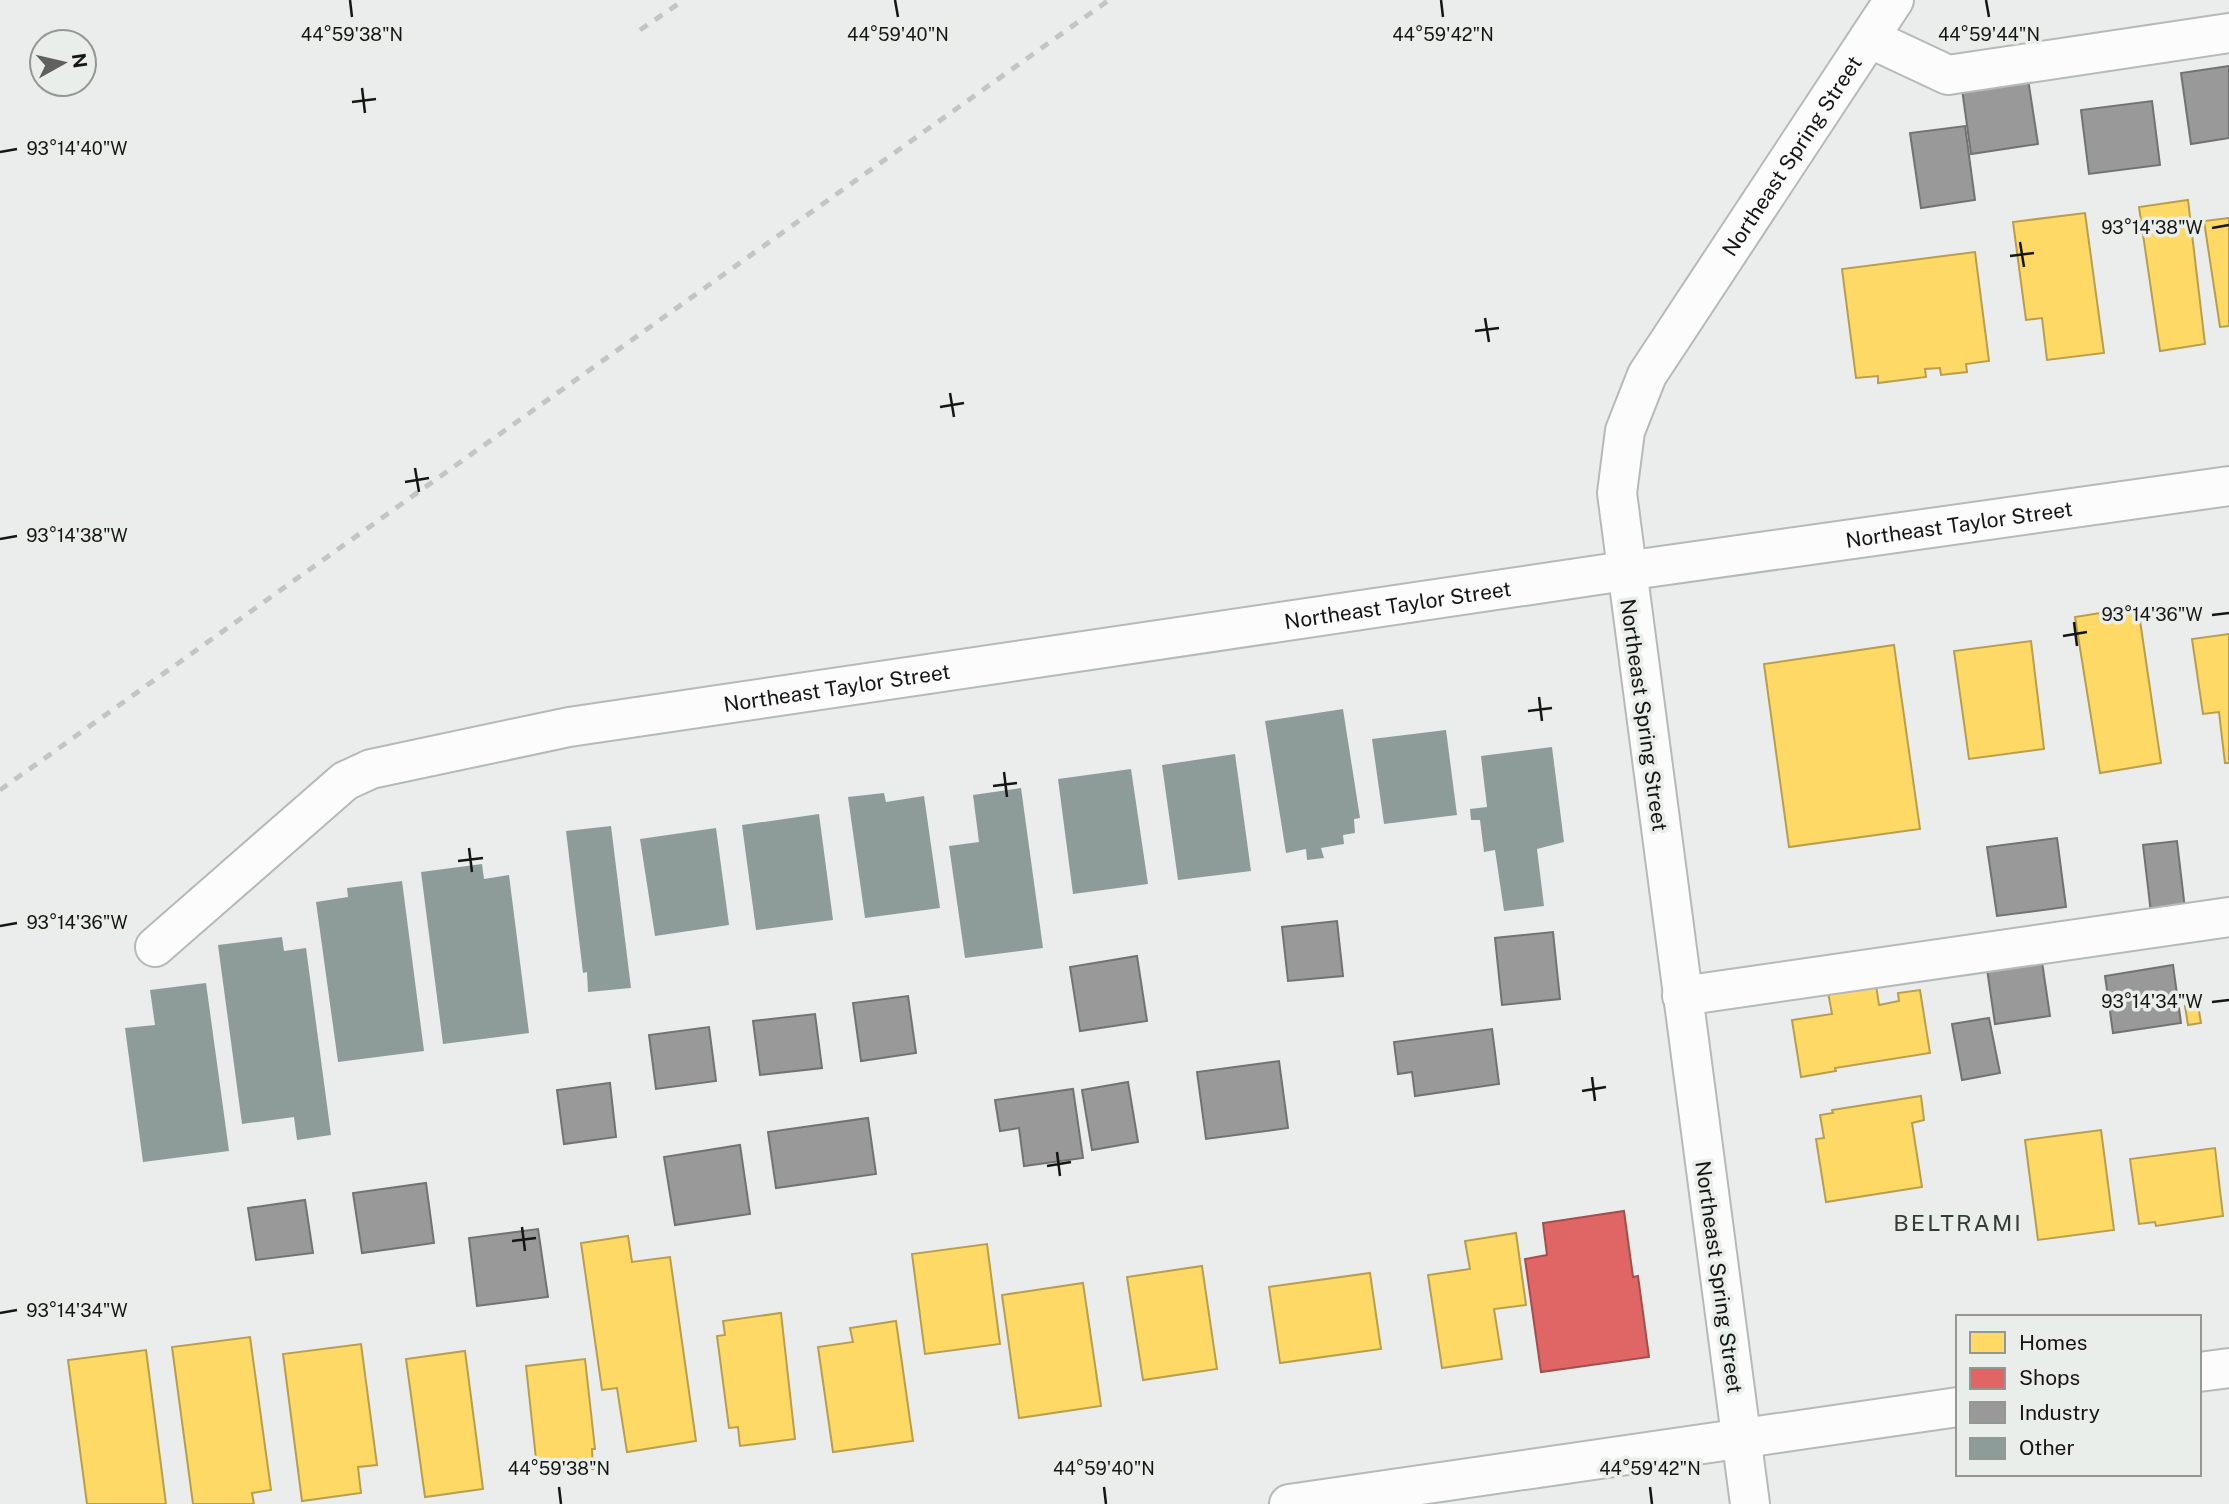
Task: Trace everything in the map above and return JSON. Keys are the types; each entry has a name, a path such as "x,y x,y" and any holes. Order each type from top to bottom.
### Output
{"street":[{"name":"Northeast Spring Street","path":"1750,1504 1625,571 1618,480 1625,432 1647,376 1894,0"},
{"path":"1869,38 1948,75 2229,33"},
{"name":"Northeast Taylor Street","path":"155,947 345,781 371,769 569,727 1625,571 2229,486"},
{"path":"1682,996 2229,918"},
{"path":"2201,1372 2229,1368"},
{"path":"1289,1504 1956,1407"}],"building: Homes":[{"path":"2188,200 2205,344 2160,351 2139,207"},
{"path":"2085,213 2104,353 2047,360 2042,318 2026,320 2013,222"},
{"path":"2229,218 2229,326 2220,327 2204,221"},
{"path":"1975,252 1989,361 1966,364 1967,372 1941,375 1940,368 1925,369 1926,377 1878,383 1878,376 1856,378 1842,269"},
{"path":"2138,607 2161,763 2100,773 2075,617"},
{"path":"2229,634 2229,763 2225,763 2219,712 2203,714 2192,639"},
{"path":"2031,641 2044,749 1969,759 1954,651"},
{"path":"1894,645 1920,829 1789,847 1764,664"},
{"path":"1876,985 1879,1005 1899,1001 1898,993 1920,990 1930,1053 1835,1068 1836,1071 1801,1077 1792,1020 1832,1014 1828,992"},
{"path":"2198,1005 2201,1023 2188,1025 2185,1006"},
{"path":"1921,1096 1924,1120 1912,1123 1922,1187 1826,1202 1816,1139 1824,1138 1820,1115 1833,1113 1832,1110"},
{"path":"2101,1130 2114,1230 2038,1240 2025,1140"},
{"path":"2215,1148 2223,1216 2156,1226 2155,1222 2139,1224 2130,1159"},
{"path":"1516,1233 1526,1305 1494,1309 1502,1359 1442,1368 1428,1275 1470,1269 1465,1241"},
{"path":"628,1236 632,1262 670,1257 696,1441 627,1452 617,1388 602,1390 581,1243"},
{"path":"987,1244 1000,1344 925,1354 912,1254"},
{"path":"1202,1266 1217,1369 1143,1380 1127,1277"},
{"path":"1370,1273 1381,1349 1280,1363 1269,1287"},
{"path":"1083,1283 1101,1406 1019,1418 1002,1295"},
{"path":"781,1313 795,1439 740,1446 738,1427 729,1428 717,1336 725,1335 723,1321"},
{"path":"896,1321 913,1441 833,1452 818,1347 853,1342 850,1328"},
{"path":"250,1337 271,1490 252,1493 254,1504 193,1504 172,1347"},
{"path":"361,1344 377,1465 358,1467 361,1493 302,1501 283,1354"},
{"path":"146,1350 166,1504 87,1504 68,1360"},
{"path":"465,1351 483,1489 425,1497 406,1359"},
{"path":"585,1359 595,1449 592,1449 593,1469 545,1474 543,1459 536,1459 526,1366"}],"building: Shops":[{"path":"1624,1211 1633,1277 1638,1276 1649,1357 1541,1372 1525,1259 1547,1255 1543,1223"}],"building: Industry":[{"path":"2229,66 2229,138 2191,144 2181,73"},
{"path":"2028,79 2038,144 1971,154 1962,89"},
{"path":"2152,101 2160,165 2089,174 2081,110"},
{"path":"1965,126 1975,200 1921,208 1910,133"},
{"path":"2057,838 2066,907 1997,916 1987,847"},
{"path":"2177,841 2185,909 2151,913 2143,845"},
{"path":"1337,921 1343,976 1288,981 1282,927"},
{"path":"1553,932 1560,999 1502,1005 1495,938"},
{"path":"1137,956 1147,1021 1080,1031 1070,967"},
{"path":"2042,962 2050,1016 1995,1024 1987,969"},
{"path":"2173,965 2181,1023 2113,1033 2105,976"},
{"path":"908,996 916,1053 861,1061 853,1003"},
{"path":"815,1014 822,1068 760,1075 753,1021"},
{"path":"1989,1018 2000,1073 1962,1080 1952,1024"},
{"path":"709,1027 716,1081 656,1089 649,1035"},
{"path":"1492,1029 1499,1084 1415,1096 1412,1072 1398,1074 1394,1042"},
{"path":"1279,1061 1288,1128 1206,1139 1197,1072"},
{"path":"1128,1082 1138,1142 1092,1150 1082,1090"},
{"path":"610,1083 616,1137 564,1144 557,1090"},
{"path":"1073,1089 1083,1158 1024,1166 1019,1128 1000,1131 995,1100"},
{"path":"868,1118 876,1174 776,1188 768,1132"},
{"path":"740,1145 750,1214 675,1225 664,1157"},
{"path":"426,1183 434,1243 362,1253 353,1193"},
{"path":"305,1200 313,1253 256,1260 248,1208"},
{"path":"538,1229 548,1297 477,1306 469,1238"}],"building: Other":[{"path":"1343,709 1360,818 1354,819 1355,833 1343,835 1344,844 1321,848 1324,858 1307,860 1306,849 1286,853 1265,721"},
{"path":"1446,730 1457,815 1384,824 1372,739"},
{"path":"1552,747 1564,842 1537,849 1544,906 1504,911 1495,850 1484,852 1480,820 1471,820 1470,809 1487,807 1481,756"},
{"path":"1235,754 1251,871 1178,880 1162,765"},
{"path":"1131,769 1148,884 1073,894 1058,779"},
{"path":"1021,788 1043,948 965,958 949,846 979,842 973,795"},
{"path":"884,793 886,802 924,796 940,908 865,918 848,797"},
{"path":"819,814 833,920 756,930 742,825"},
{"path":"611,826 631,988 588,992 587,972 583,973 566,831"},
{"path":"716,828 729,925 655,936 640,839"},
{"path":"482,864 484,879 509,875 529,1033 443,1044 421,872"},
{"path":"402,881 424,1051 338,1062 316,902 348,897 347,888"},
{"path":"282,937 284,951 306,948 331,1135 297,1140 294,1117 242,1124 218,945"},
{"path":"206,983 229,1151 143,1162 125,1028 155,1025 150,990"}],"railway":[{"path":"640,30 684,0"},
{"path":"0,790 1109,0"}],"district":[{"name":"BELTRAMI","path":"1958,1222"}]}
